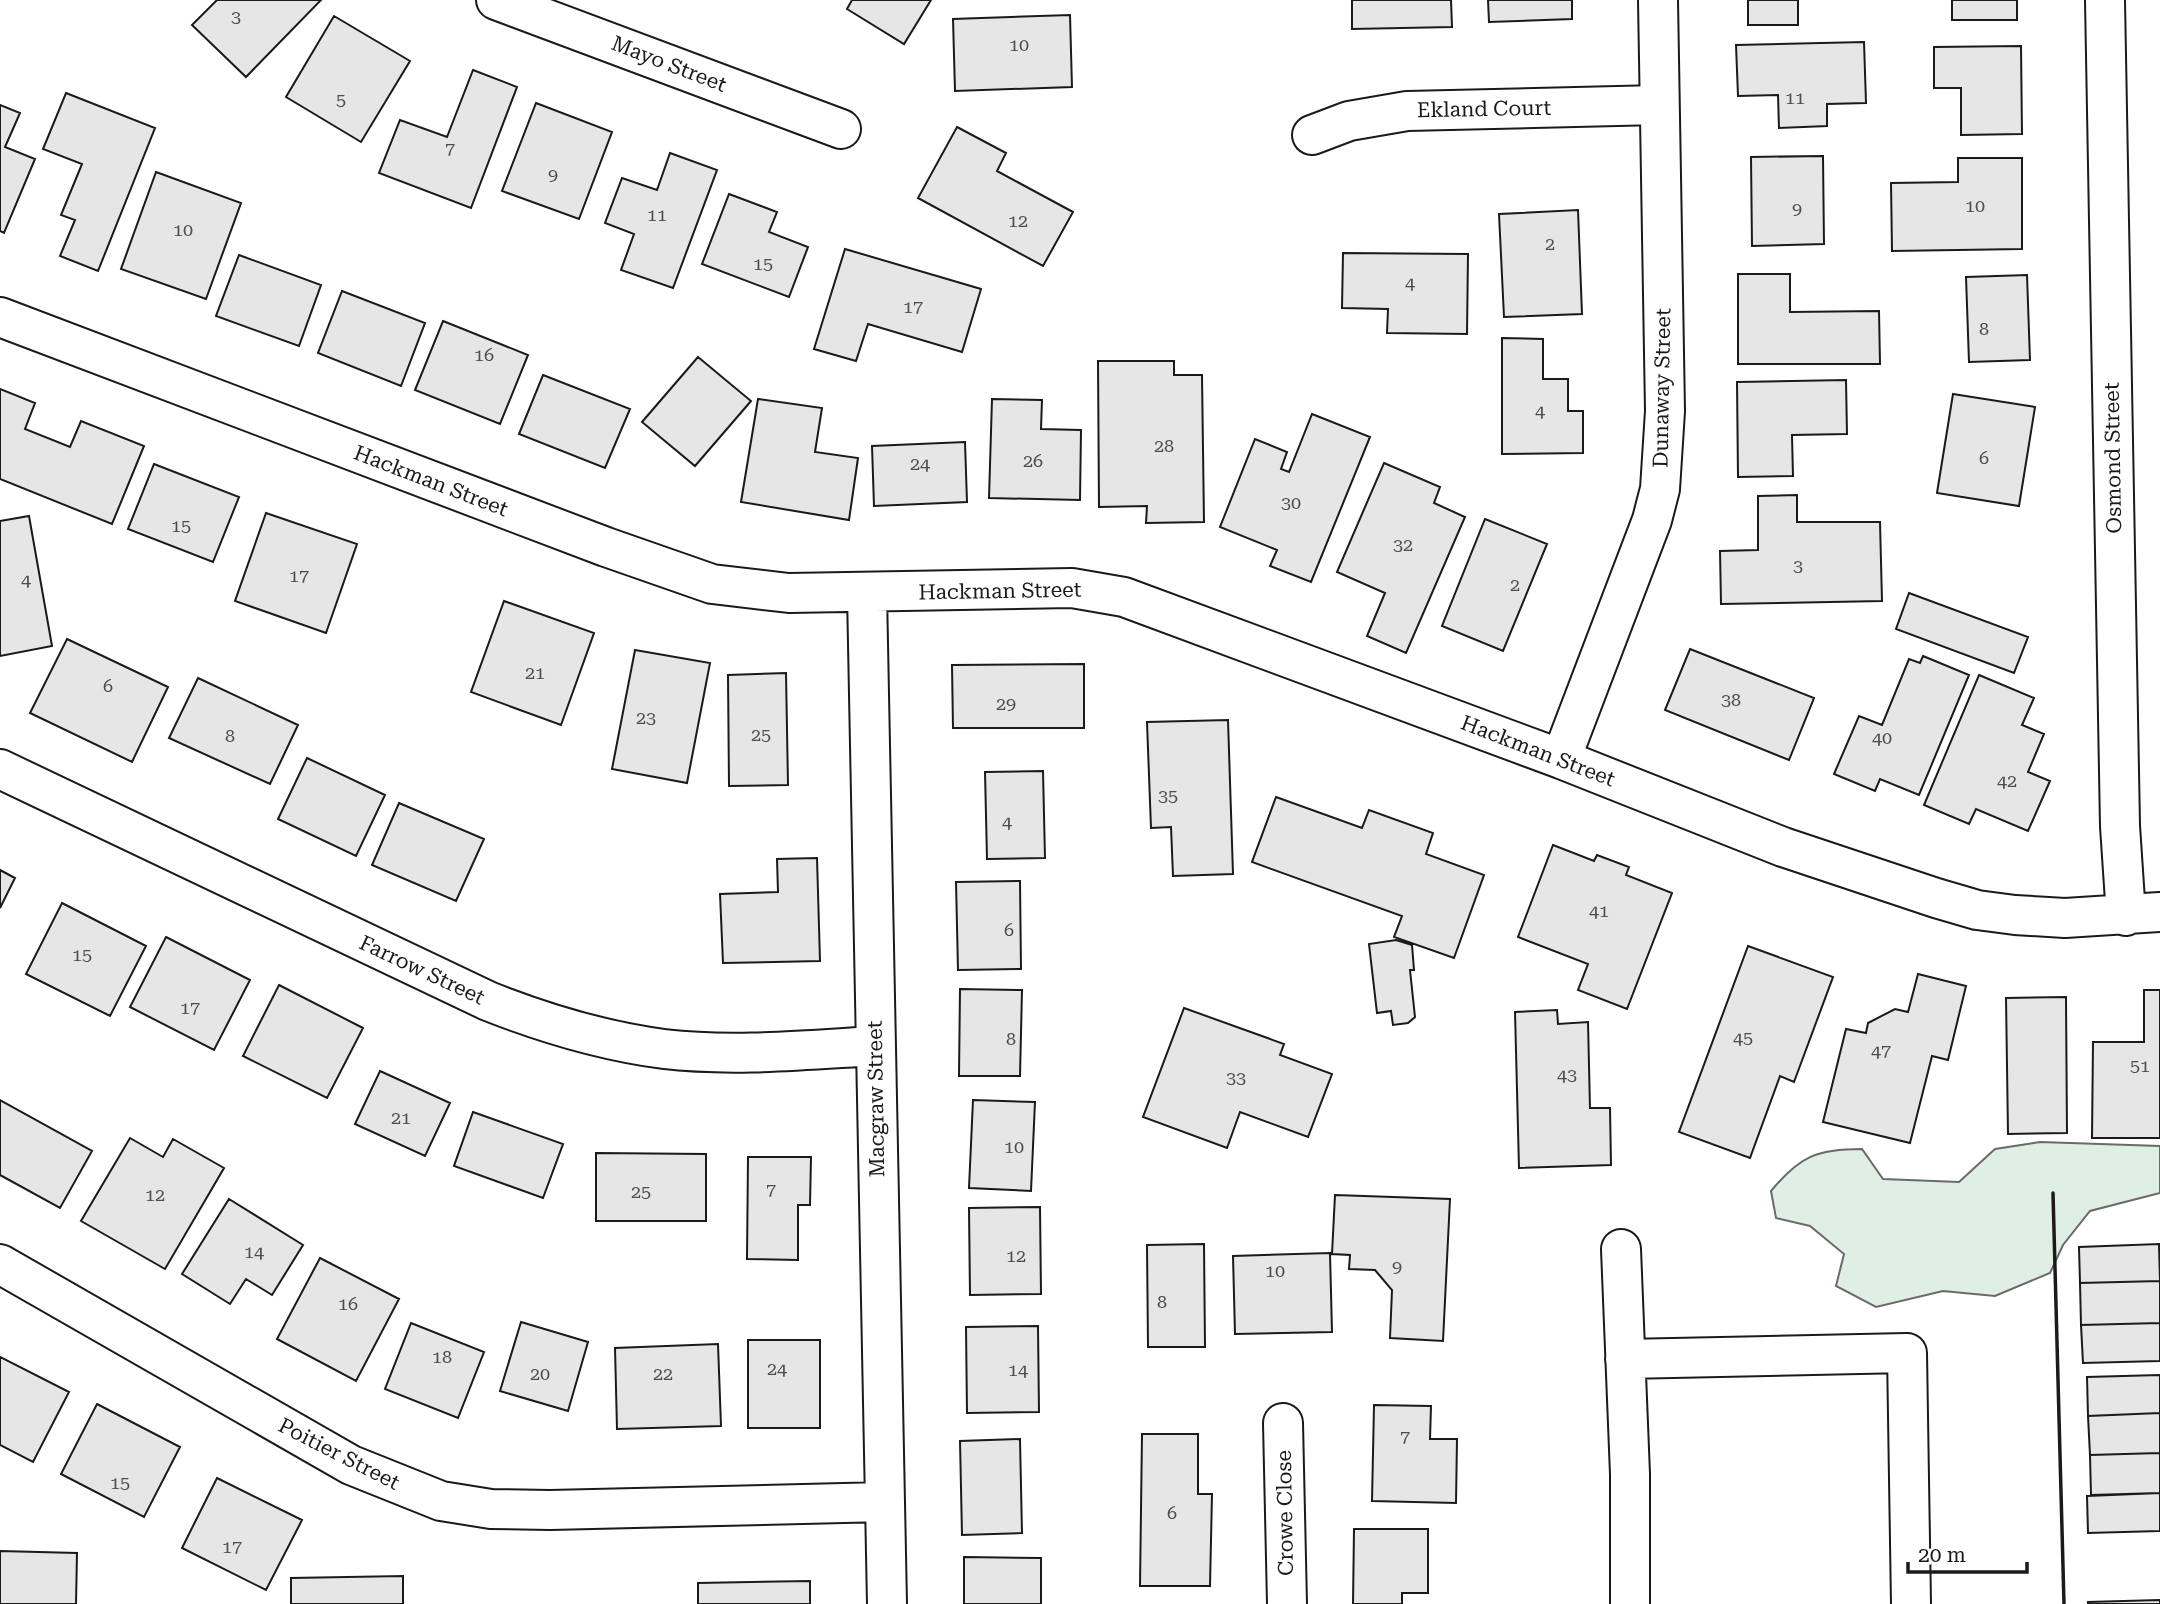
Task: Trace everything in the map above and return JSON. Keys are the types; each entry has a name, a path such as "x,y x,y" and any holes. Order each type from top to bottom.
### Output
{"street":[{"name":"Mayo Street","path":"496,0 841,129"},
{"name":"Dunaway Street","path":"1561,759 1652,520 1660,489 1665,411 1658,0"},
{"name":"Osmond Street","path":"2105,0 2120,826 2143,914"},
{"name":"Ekland Court","path":"1312,135 1349,121 1407,111 1659,105"},
{"name":"Hackman Street","path":"0,317 672,572 712,584 750,590 867,593 1072,588 1111,594 1561,759 1783,847 1936,898 1977,910 2015,915 2143,914"},
{"name":"Macgraw Street","path":"867,593 887,1604"},
{"name":"Farrow Street","path":"0,769 488,1002 546,1024 606,1040 667,1049 758,1052 874,1046"},
{"path":"1621,1248 1630,1604"},
{"name":"Poitier Street","path":"0,1264 351,1465 441,1501 491,1509 550,1510 885,1502"},
{"path":"1625,1359 1907,1353 1911,1604"},
{"name":"Crowe Close","path":"1283,1423 1287,1604"}],"green space":[{"path":"2040,1142 2160,1146 2160,1193 2090,1211 2063,1245 2050,1273 1995,1296 1943,1291 1876,1307 1836,1286 1844,1254 1810,1226 1776,1218 1771,1191 1801,1162 1821,1153 1862,1149 1883,1179 1959,1182 1995,1149"}],"building":[{"path":"217,0 321,0 246,77 192,25"},
{"path":"852,0 931,0 904,44 847,9"},
{"path":"1352,0 1451,0 1452,27 1352,29"},
{"path":"1488,0 1572,0 1572,19 1489,22"},
{"path":"1748,0 1798,0 1798,25 1748,25"},
{"path":"1952,0 2017,0 2017,20 1952,20"},
{"path":"1070,15 1072,87 955,91 953,19"},
{"path":"334,16 410,61 361,142 286,97"},
{"path":"1864,42 1866,103 1827,104 1827,126 1779,128 1778,95 1738,96 1736,45"},
{"path":"2021,46 2022,134 1961,135 1961,88 1934,88 1934,47"},
{"path":"473,70 517,87 471,208 379,173 400,120 447,137"},
{"path":"66,93 155,128 98,271 60,256 75,220 61,215 82,164 43,149"},
{"path":"536,103 612,132 579,219 502,191"},
{"path":"0,105 20,113 5,147 35,159 4,233 0,231"},
{"path":"957,127 1006,153 997,171 1073,212 1043,266 918,198"},
{"path":"670,153 717,170 673,288 621,270 634,234 605,223 622,178 657,190"},
{"path":"1823,156 1824,244 1752,246 1751,157"},
{"path":"1958,158 2022,158 2022,249 1892,251 1891,183 1958,182"},
{"path":"156,172 241,203 206,299 121,269"},
{"path":"729,194 777,212 769,232 808,247 789,297 702,264"},
{"path":"1578,210 1582,314 1504,317 1499,214"},
{"path":"845,249 981,289 962,352 868,324 856,361 814,349"},
{"path":"1343,253 1468,254 1467,334 1387,333 1388,309 1342,308"},
{"path":"239,255 321,285 299,346 216,316"},
{"path":"1738,274 1790,274 1790,312 1879,311 1880,364 1738,364"},
{"path":"2027,275 2030,360 1969,362 1966,277"},
{"path":"342,291 425,323 401,386 318,353"},
{"path":"443,321 528,355 500,424 415,390"},
{"path":"1502,338 1543,339 1543,379 1568,379 1568,411 1583,411 1583,453 1502,454"},
{"path":"698,357 751,401 695,466 642,422"},
{"path":"1098,361 1174,361 1174,375 1202,375 1204,522 1146,523 1147,506 1099,507"},
{"path":"543,375 630,409 605,468 519,434"},
{"path":"1846,380 1847,434 1792,435 1793,476 1738,477 1737,382"},
{"path":"0,389 35,403 25,429 70,447 81,421 144,446 112,524 0,479"},
{"path":"1953,394 2035,407 2019,506 1937,493"},
{"path":"758,399 822,408 815,452 858,458 849,520 741,502"},
{"path":"992,399 1042,400 1041,429 1081,430 1080,500 989,498"},
{"path":"1312,414 1370,437 1311,582 1270,566 1277,550 1220,527 1255,439 1287,452 1281,469 1289,472"},
{"path":"965,442 967,502 874,506 872,446"},
{"path":"1384,463 1440,487 1434,503 1465,517 1406,653 1367,636 1385,593 1337,572"},
{"path":"154,464 239,497 213,562 128,529"},
{"path":"1797,495 1797,522 1880,522 1882,601 1721,604 1720,551 1758,550 1758,496"},
{"path":"266,513 357,544 326,633 235,601"},
{"path":"29,516 52,646 0,656 0,521"},
{"path":"1485,519 1547,544 1503,651 1442,626"},
{"path":"1909,593 2028,637 2014,673 1896,629"},
{"path":"504,601 594,633 561,725 471,692"},
{"path":"67,639 168,687 132,762 30,713"},
{"path":"1690,649 1814,698 1789,760 1665,710"},
{"path":"635,650 710,663 687,783 612,769"},
{"path":"1923,656 1969,675 1919,795 1880,779 1875,791 1834,774 1859,716 1882,725 1909,659 1920,663"},
{"path":"1084,664 1084,728 953,728 952,665"},
{"path":"786,673 788,785 729,786 728,675"},
{"path":"1979,675 2034,698 2022,725 2044,734 2028,772 2050,781 2028,831 1976,809 1969,824 1924,805"},
{"path":"198,678 298,725 270,784 169,738"},
{"path":"1228,720 1233,874 1173,876 1171,827 1151,828 1147,722"},
{"path":"307,758 385,795 356,856 278,819"},
{"path":"1043,771 1045,858 987,859 985,772"},
{"path":"1276,797 1362,828 1369,810 1433,833 1426,854 1484,875 1454,958 1394,937 1402,916 1252,862"},
{"path":"399,803 484,839 456,901 372,865"},
{"path":"1553,845 1594,861 1597,855 1629,867 1626,875 1672,893 1627,1009 1578,990 1588,964 1518,937"},
{"path":"817,858 820,961 723,963 720,894 778,892 777,859"},
{"path":"0,870 15,878 0,908"},
{"path":"1020,881 1021,969 958,970 956,882"},
{"path":"62,903 146,946 110,1016 26,974"},
{"path":"166,937 250,980 214,1050 130,1007"},
{"path":"1396,940 1412,945 1414,970 1410,970 1415,1017 1408,1023 1393,1025 1391,1011 1377,1013 1369,944"},
{"path":"1748,946 1833,977 1794,1082 1780,1076 1750,1158 1679,1132"},
{"path":"1918,974 1966,986 1948,1060 1932,1056 1910,1143 1823,1122 1846,1029 1866,1033 1868,1023 1895,1009 1908,1012"},
{"path":"279,985 363,1028 327,1098 243,1056"},
{"path":"960,989 1022,990 1020,1076 959,1076"},
{"path":"2144,990 2160,990 2160,1138 2092,1138 2093,1042 2144,1042"},
{"path":"2066,997 2067,1133 2008,1134 2006,998"},
{"path":"1184,1008 1284,1044 1280,1055 1332,1074 1308,1137 1240,1112 1227,1148 1143,1117"},
{"path":"1557,1010 1558,1024 1588,1022 1590,1108 1610,1108 1611,1165 1519,1168 1515,1012"},
{"path":"380,1071 450,1103 425,1156 355,1124"},
{"path":"0,1100 92,1151 60,1208 0,1175"},
{"path":"973,1100 1035,1102 1031,1191 969,1188"},
{"path":"473,1112 563,1144 543,1198 454,1166"},
{"path":"130,1138 163,1157 173,1139 224,1168 165,1269 81,1221"},
{"path":"596,1153 706,1154 706,1221 596,1221"},
{"path":"748,1157 811,1157 810,1205 798,1205 798,1260 747,1259"},
{"path":"1335,1195 1450,1199 1443,1341 1390,1338 1392,1290 1375,1270 1349,1269 1350,1255 1332,1254"},
{"path":"229,1199 303,1245 272,1295 246,1279 230,1304 182,1274"},
{"path":"1040,1207 1041,1294 970,1295 969,1208"},
{"path":"1204,1244 1205,1347 1148,1347 1147,1245"},
{"path":"2159,1244 2160,1281 2080,1283 2079,1247"},
{"path":"1330,1253 1332,1332 1235,1334 1233,1256"},
{"path":"320,1258 399,1299 356,1381 277,1339"},
{"path":"2160,1281 2160,1323 2081,1325 2080,1283"},
{"path":"521,1322 588,1342 568,1411 500,1391"},
{"path":"411,1323 484,1352 458,1418 385,1389"},
{"path":"2160,1323 2160,1361 2083,1363 2081,1325"},
{"path":"1038,1326 1039,1412 967,1413 966,1327"},
{"path":"748,1340 820,1340 820,1428 748,1428"},
{"path":"718,1344 721,1426 617,1429 615,1348"},
{"path":"0,1357 69,1392 33,1462 0,1445"},
{"path":"2160,1375 2160,1413 2088,1416 2087,1377"},
{"path":"97,1404 180,1447 144,1517 61,1474"},
{"path":"1374,1405 1431,1406 1430,1439 1457,1439 1456,1503 1372,1501"},
{"path":"2160,1413 2160,1453 2090,1455 2088,1416"},
{"path":"1142,1434 1198,1434 1198,1494 1212,1494 1210,1586 1140,1586"},
{"path":"1020,1439 1022,1533 962,1535 960,1441"},
{"path":"2160,1453 2160,1493 2091,1495 2090,1455"},
{"path":"217,1478 302,1520 266,1590 182,1548"},
{"path":"2160,1493 2160,1531 2088,1533 2087,1496"},
{"path":"1354,1529 1428,1529 1428,1593 1402,1593 1402,1604 1353,1604"},
{"path":"0,1551 77,1553 76,1604 0,1604"},
{"path":"964,1557 1041,1558 1041,1604 964,1604"},
{"path":"403,1576 403,1604 291,1604 291,1578"},
{"path":"810,1581 810,1604 698,1604 698,1583"},
{"path":"2160,1600 2160,1604 2088,1604 2088,1602"}],"wall":[{"path":"2053,1193 2064,1604"}]}
